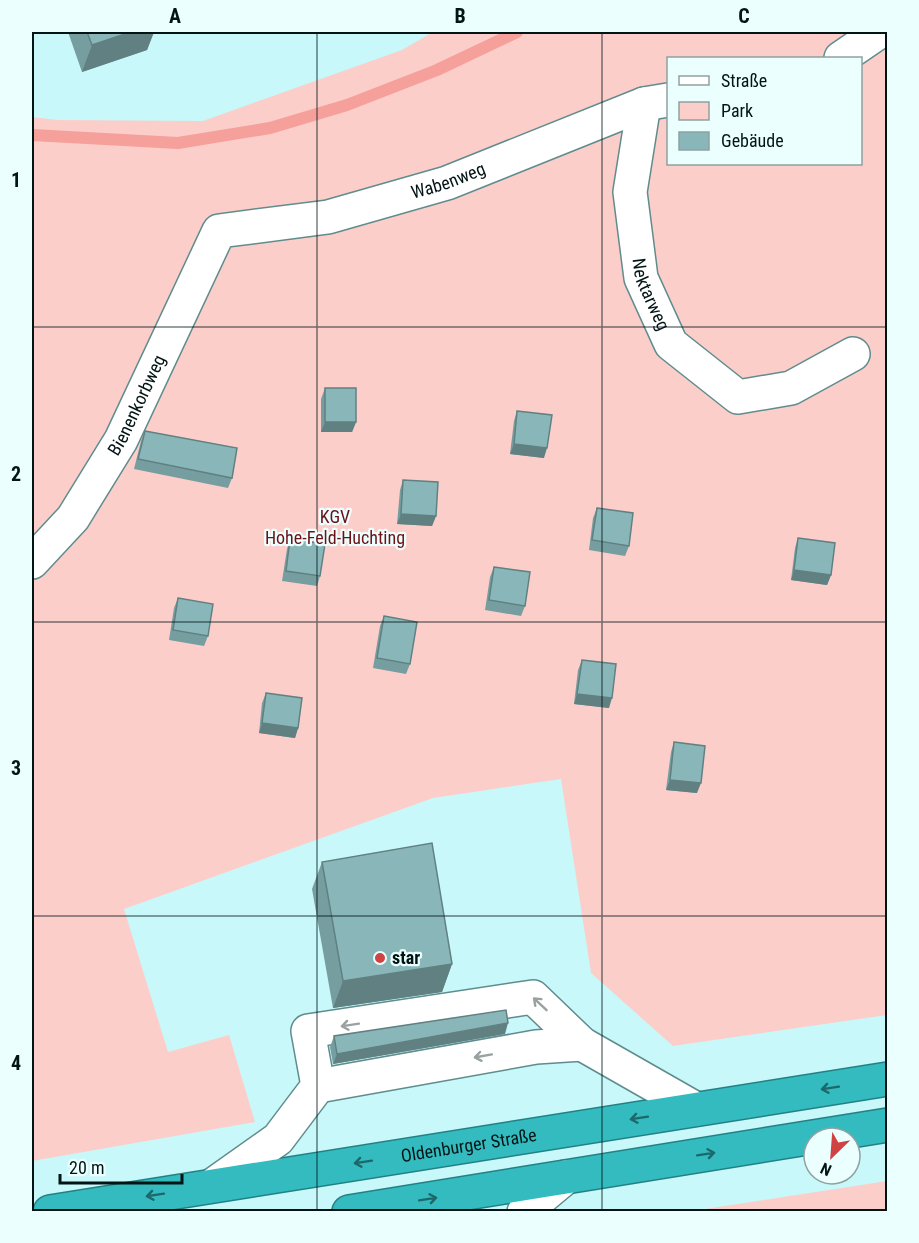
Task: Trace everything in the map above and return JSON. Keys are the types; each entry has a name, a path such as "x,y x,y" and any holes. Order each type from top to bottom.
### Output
{"highway":[{"name":"Oldenburger Straße","path":"50,1212 888,1079"},
{"path":"349,1212 888,1125"}],"lane":[{"path":"842,57 879,32"},
{"name":"Wabenweg","path":"219,231 328,217 447,183 656,102"},
{"name":"Nektarweg","path":"656,102 630,192 641,278 670,344 738,397 791,388 853,354"},
{"name":"Bienenkorbweg","path":"32,562 73,518 121,440 219,231"},
{"path":"318,1086 309,1031 533,997 582,1044 696,1109"},
{"path":"213,1185 278,1139 318,1086 536,1047 582,1044"},
{"path":"524,1212 566,1177"}],"green space":[{"name":"KGV Hohe-Feld-Huchting","path":"433,32 887,32 887,1015 673,1046 591,973 561,779 433,798 124,909 168,1052 229,1035 255,1122 32,1161 32,117 57,120 203,121 402,50"},
{"path":"887,1181 887,1211 692,1211 862,1186"}],"building":[{"path":"87,32 131,32 92,45"},
{"path":"325,388 356,388 356,422 325,422"},
{"path":"517,411 552,415 547,448 514,444"},
{"path":"145,431 237,448 232,478 138,459"},
{"path":"403,480 438,482 436,516 401,514"},
{"path":"597,508 633,513 629,546 592,540"},
{"path":"798,538 835,543 831,575 794,570"},
{"path":"290,539 325,544 320,576 286,571"},
{"path":"494,567 530,572 525,606 489,600"},
{"path":"178,598 213,604 208,636 173,630"},
{"path":"384,616 417,622 410,664 377,658"},
{"path":"582,660 616,664 612,698 577,694"},
{"path":"266,693 302,698 298,728 262,723"},
{"path":"674,742 705,746 701,783 670,780"},
{"path":"432,843 452,964 343,981 322,862"},
{"path":"506,1010 508,1023 337,1054 334,1036"}],"waterway":[{"path":"32,135 178,143 270,128 347,105 437,70 517,32"}],"place":[{"name":"star","path":"380,958"}]}
